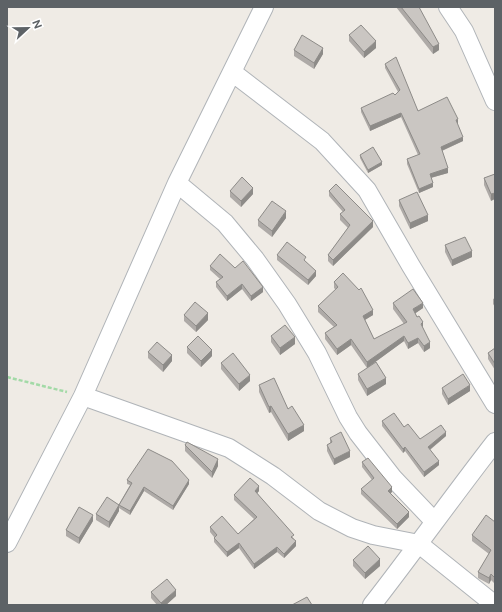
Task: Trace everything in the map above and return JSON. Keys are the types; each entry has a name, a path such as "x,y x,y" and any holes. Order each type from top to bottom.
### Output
{"street":[{"path":"7,544 83,396 177,184 264,7"},
{"path":"448,7 464,32 495,101"},
{"path":"232,72 322,141 367,190 411,266 495,404"},
{"path":"177,184 225,223 255,259 287,304 317,353 341,404 358,433 393,478 434,521"},
{"path":"83,396 229,448 272,476 319,510 352,528 373,535 419,544 495,605"},
{"path":"372,605 495,442"}],"path":[{"path":"7,376 83,396"}],"building":[{"path":"401,7 419,7 439,44 433,47"},
{"path":"361,25 376,41 364,52 349,35"},
{"path":"302,35 323,48 314,63 294,50"},
{"path":"396,57 418,111 447,97 458,119 456,120 463,137 441,147 448,168 430,174 433,183 419,189 407,159 420,154 401,113 370,126 361,108 393,93 395,95 400,90 385,64"},
{"path":"373,147 382,162 368,170 360,155"},
{"path":"495,174 495,193 491,194 484,178"},
{"path":"242,177 253,188 241,201 230,191"},
{"path":"336,184 373,221 333,260 328,255 350,225 340,214 345,210 329,191"},
{"path":"417,192 428,215 410,223 399,200"},
{"path":"272,201 286,211 272,231 258,220"},
{"path":"465,237 472,251 452,260 445,245"},
{"path":"287,242 306,257 304,260 316,271 308,280 277,255"},
{"path":"220,254 235,268 243,261 263,287 251,296 242,284 227,296 216,282 223,277 210,266"},
{"path":"343,273 359,290 361,288 373,310 363,316 374,339 407,322 393,303 413,289 423,303 413,309 417,317 419,316 423,322 421,324 430,342 424,346 418,338 408,343 404,336 367,362 351,339 337,349 325,333 337,325 318,306 338,287 334,282"},
{"path":"195,302 208,313 196,326 184,315"},
{"path":"285,325 295,337 280,348 271,336"},
{"path":"198,336 212,350 201,361 187,347"},
{"path":"157,342 172,355 163,365 148,352"},
{"path":"495,348 495,364 488,353"},
{"path":"233,353 250,375 239,384 221,363"},
{"path":"376,362 386,378 367,389 358,374"},
{"path":"463,374 470,385 448,399 442,388"},
{"path":"274,378 288,409 292,406 304,425 288,434 271,406 269,407 259,385"},
{"path":"394,413 404,427 408,424 420,439 441,425 446,432 428,447 439,461 424,472 405,447 403,449 382,421"},
{"path":"341,432 350,451 334,459 327,445 332,442 330,438"},
{"path":"187,442 218,459 212,472 185,445"},
{"path":"148,449 172,461 189,480 173,506 144,487 130,511 119,505 132,483 127,480"},
{"path":"368,458 392,487 388,491 409,512 397,524 361,489 374,478 362,462"},
{"path":"250,478 259,486 255,491 294,535 291,537 296,541 284,554 277,547 254,564 239,543 227,552 214,538 217,535 210,527 222,516 238,534 257,517 234,495"},
{"path":"107,497 119,505 109,522 96,514"},
{"path":"79,507 93,515 79,538 66,530"},
{"path":"486,515 495,522 495,578 491,574 489,578 478,572 491,550 472,535"},
{"path":"368,546 380,559 365,573 353,560"},
{"path":"167,579 176,590 161,603 151,592"},
{"path":"307,597 312,605 292,605"}]}
